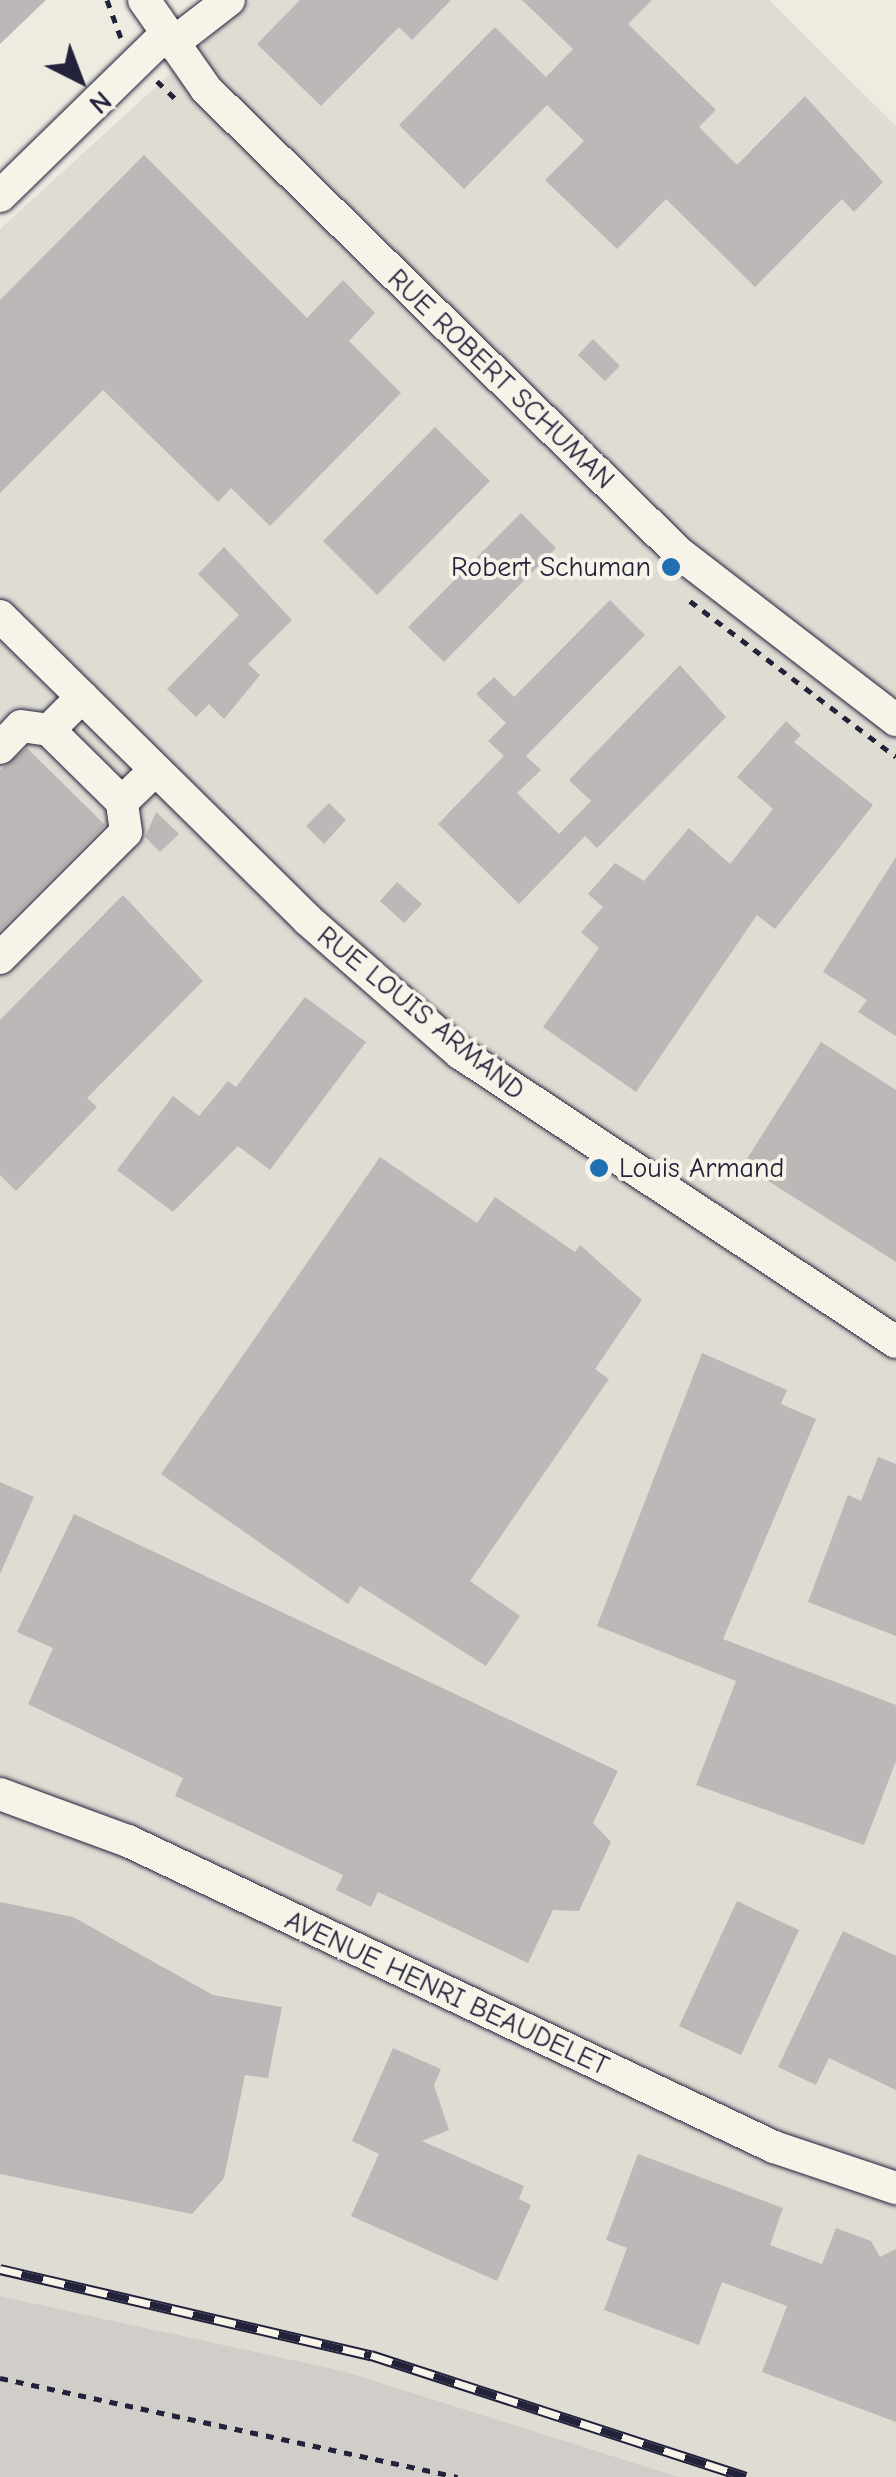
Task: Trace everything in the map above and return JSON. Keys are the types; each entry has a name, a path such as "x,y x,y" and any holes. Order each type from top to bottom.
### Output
{"street":[{"name":"RUE ROBERT SCHUMAN","path":"144,0 206,89 680,553 896,720"},
{"path":"0,196 170,39 229,0"},
{"name":"RUE LOUIS ARMAND","path":"0,616 155,770 460,1053 896,1342"},
{"path":"49,730 82,697"},
{"path":"0,748 21,726 49,730 122,802 126,832 0,958"},
{"path":"122,802 155,770"},
{"name":"AVENUE HENRI BEAUDELET","path":"0,1794 128,1841 774,2147 896,2188"}],"path":[{"path":"0,2378 458,2477"}],"shaded area":[{"path":"251,0 769,0 896,126 896,2477 679,2477 343,2371 0,2296 0,229"},
{"path":"0,2296 343,2371 679,2477 0,2477"}],"building":[{"path":"0,0 46,0 0,44"},
{"path":"300,0 451,0 412,40 399,27 321,106 257,44"},
{"path":"522,0 652,0 628,24 716,110 699,127 737,165 805,96 883,182 854,212 842,199 755,287 666,199 617,249 545,180 584,141 547,105 464,189 399,125 495,27 546,77 573,49"},
{"path":"144,155 307,318 343,280 375,313 349,341 401,393 270,526 231,488 218,502 103,390 0,493 0,300"},
{"path":"593,339 620,366 605,381 578,355"},
{"path":"435,427 490,481 377,595 323,541"},
{"path":"521,513 556,548 444,662 408,627"},
{"path":"224,547 292,620 248,664 260,675 224,719 209,704 196,717 167,689 239,615 198,574"},
{"path":"610,600 645,635 526,756 541,770 517,793 559,834 591,801 569,780 680,665 726,717 597,848 585,836 519,904 438,824 504,756 488,741 506,723 476,694 494,677 514,697"},
{"path":"786,721 801,735 794,742 873,805 775,929 757,915 636,1092 543,1027 599,948 581,932 603,907 588,894 615,863 644,881 689,828 730,864 773,809 737,777"},
{"path":"27,748 105,825 0,930 0,770"},
{"path":"329,803 346,820 324,844 306,826"},
{"path":"156,812 179,834 160,852 145,837"},
{"path":"896,857 896,1036 858,1012 867,1000 823,972"},
{"path":"397,882 422,904 404,923 380,901"},
{"path":"123,895 203,981 87,1098 97,1107 16,1191 0,1175 0,1020"},
{"path":"305,997 366,1042 270,1170 238,1146 173,1212 117,1170 173,1096 199,1116 228,1081 236,1087"},
{"path":"821,1042 896,1090 896,1262 743,1165"},
{"path":"380,1157 477,1223 495,1197 575,1252 580,1245 642,1300 595,1369 609,1379 470,1581 520,1616 486,1666 360,1586 348,1604 161,1474"},
{"path":"702,1353 787,1390 781,1404 816,1419 723,1639 896,1705 896,1761 864,1845 696,1785 736,1681 597,1626"},
{"path":"878,1457 896,1464 896,1636 808,1602 848,1495 861,1501"},
{"path":"0,1482 34,1497 0,1574"},
{"path":"74,1514 618,1771 593,1823 611,1842 579,1911 553,1910 528,1963 378,1892 371,1907 336,1890 343,1875 175,1796 183,1778 28,1704 53,1648 17,1632"},
{"path":"737,1901 799,1930 741,2055 679,2026"},
{"path":"0,1902 73,1917 213,1995 282,2007 268,2078 245,2075 224,2178 192,2214 0,2174"},
{"path":"843,1931 896,1956 896,2090 829,2058 816,2085 778,2067"},
{"path":"393,2048 441,2069 434,2085 449,2130 422,2141 524,2186 519,2199 531,2205 497,2281 351,2216 379,2154 352,2141"},
{"path":"638,2154 783,2208 770,2245 822,2264 836,2228 871,2241 880,2257 896,2249 896,2422 762,2372 787,2306 722,2282 699,2345 604,2310 627,2248 606,2240"}],"railway":[{"path":"0,2269 371,2355 746,2477"}],"place":[{"name":"Robert Schuman","path":"671,567"},
{"name":"Louis Armand","path":"599,1168"}]}
